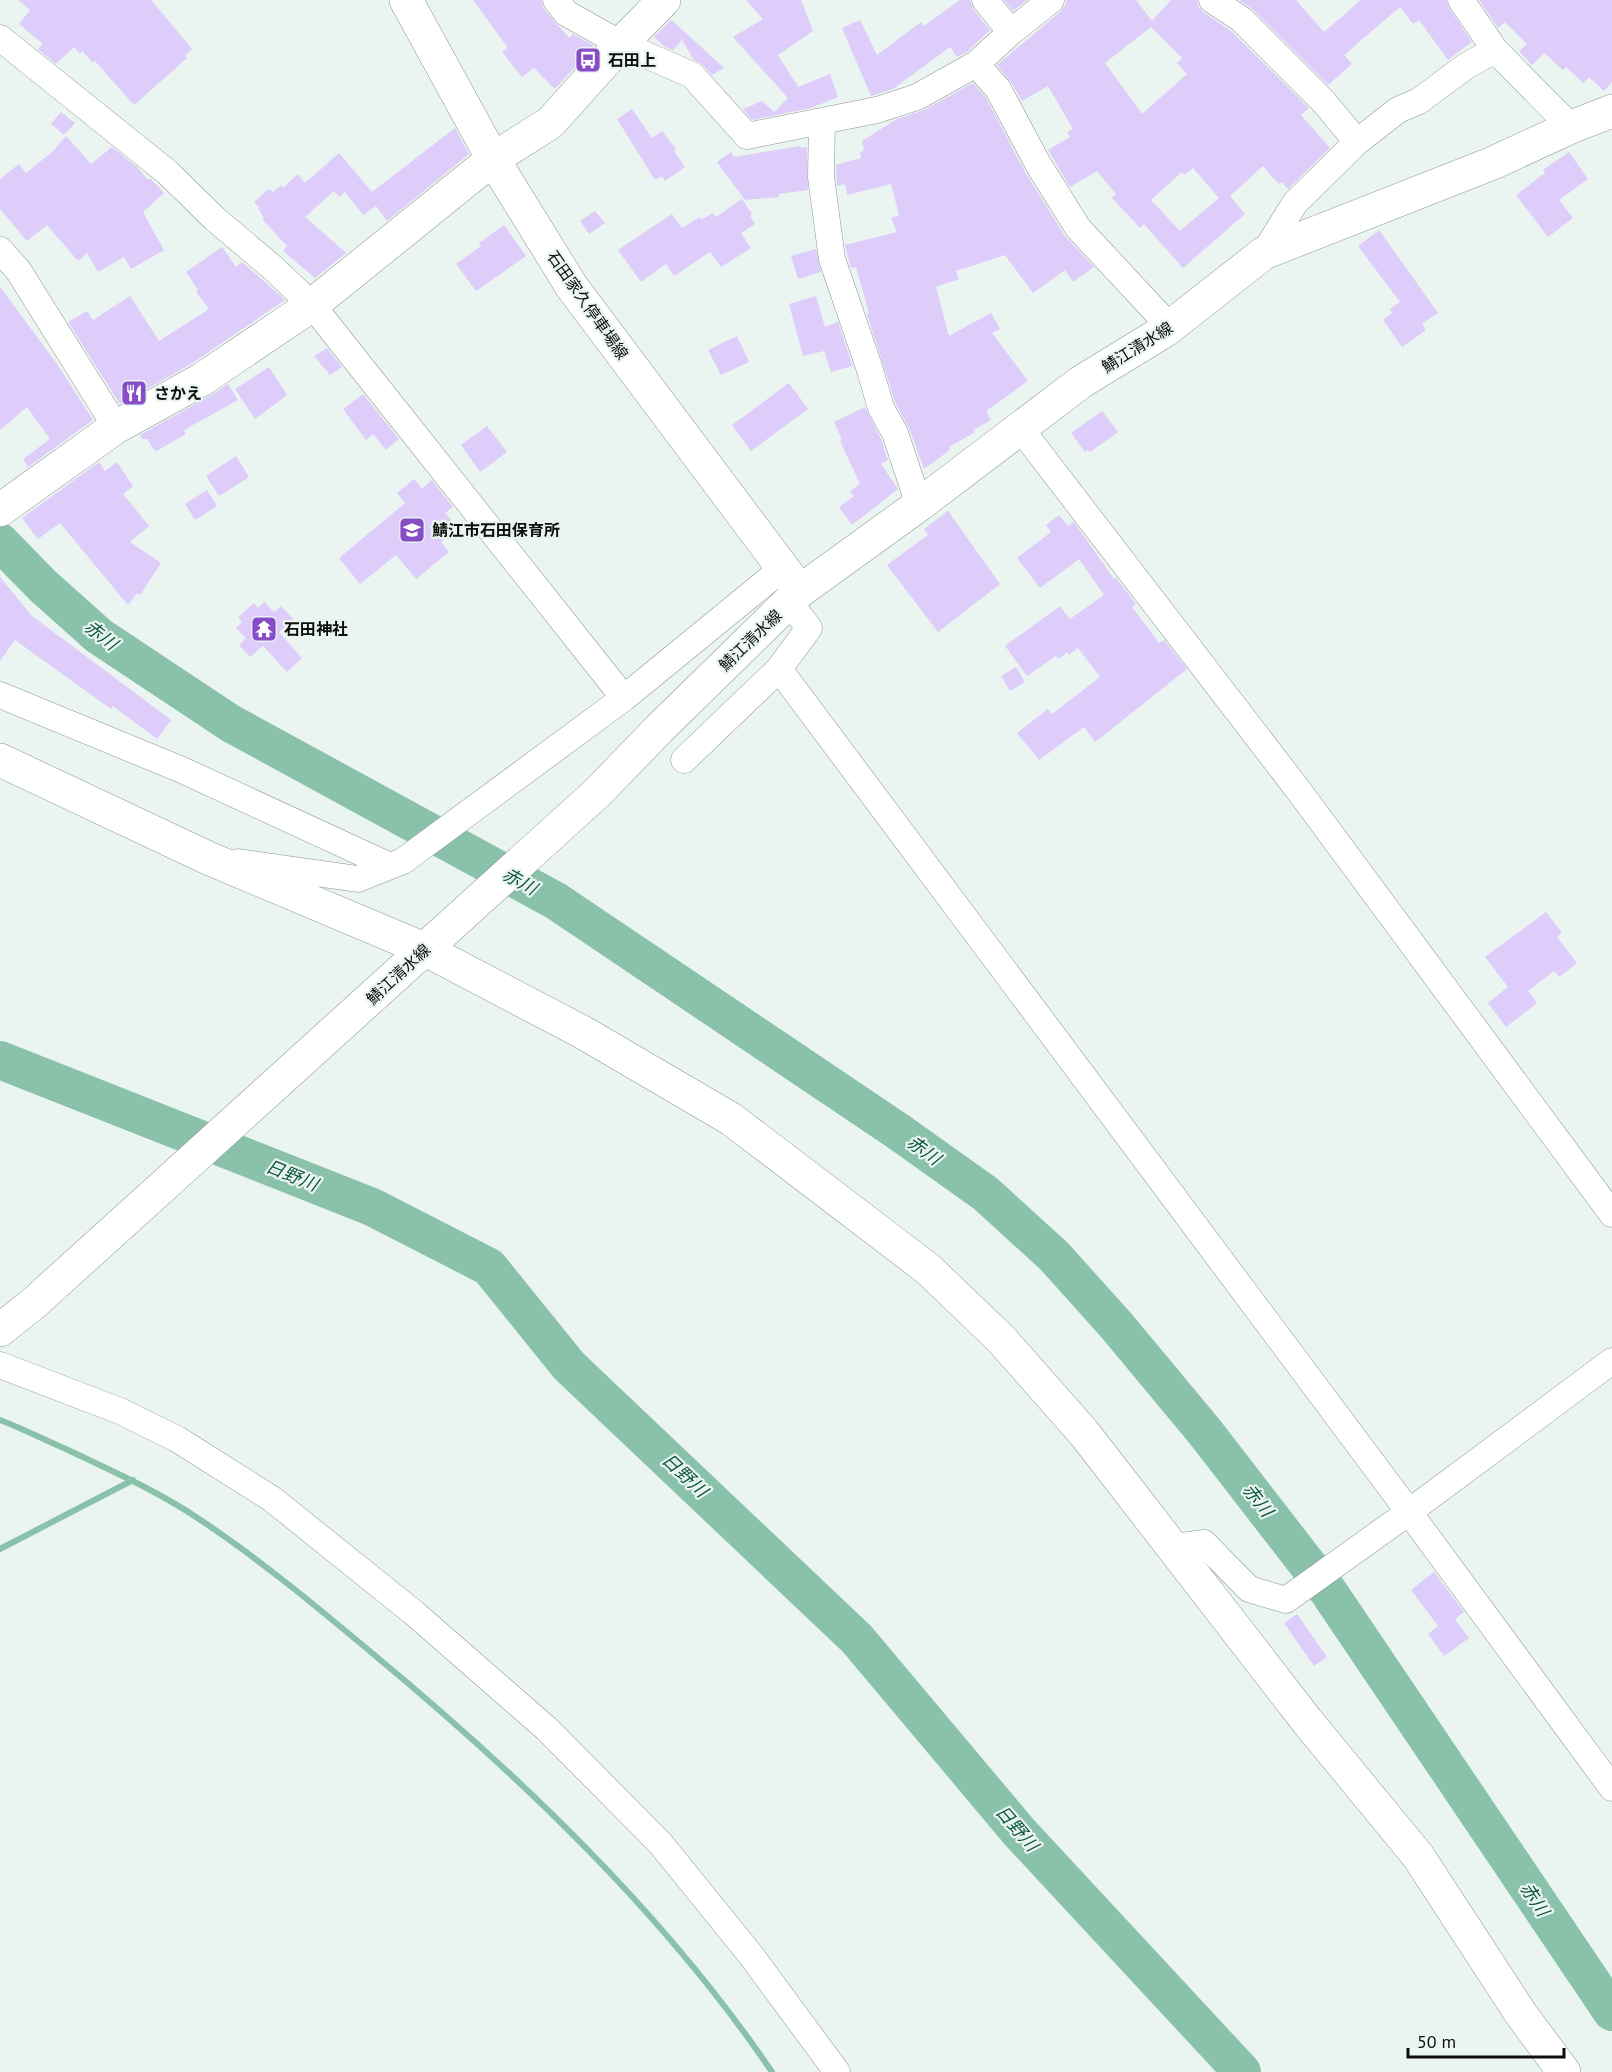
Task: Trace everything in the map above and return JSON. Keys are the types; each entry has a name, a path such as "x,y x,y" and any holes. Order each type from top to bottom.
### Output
{"street":[{"name":"石田家久停車場線","path":"406,0 493,159 572,287 791,587"},
{"path":"556,0 566,13 621,44 692,75 747,136 877,110 917,97 976,64 1011,32 1052,0"},
{"path":"0,510 116,427 201,380 312,305 493,159 550,123 664,0"},
{"path":"985,0 1011,32"},
{"path":"1212,0 1241,19 1323,102 1356,142"},
{"path":"1461,0 1495,50 1571,127"},
{"path":"0,38 167,172 215,219 273,268 312,305 624,698"},
{"path":"1264,253 1294,203 1356,142 1398,110 1419,101 1466,66 1495,50"},
{"path":"976,64 998,89 1038,164 1078,228 1159,315 1166,330"},
{"name":"鯖江清水線","path":"0,1330 34,1303 597,794 791,587 919,505 1081,382 1166,330 1264,253 1493,163 1612,111"},
{"path":"822,121 821,177 832,259 881,408 895,433 919,505"},
{"path":"0,250 18,270 116,427"},
{"path":"1020,428 1299,791 1612,1214"},
{"path":"208,858 358,879 403,861 624,698 791,587 809,628 779,669 684,760"},
{"path":"779,669 1409,1512 1612,1788"},
{"path":"0,694 182,770 390,866"},
{"path":"0,760 208,858 424,949 584,1033 731,1119 928,1269 1016,1356 1084,1433 1308,1720 1418,1856 1521,2014 1564,2072"},
{"path":"1174,1547 1204,1543 1250,1589 1286,1600 1612,1361"},
{"path":"0,1365 120,1411 177,1439 272,1499 414,1613 547,1729 660,1843 750,1954 837,2072"}],"building":[{"path":"18,0 151,0 192,49 185,56 187,58 134,105 95,61 93,63 82,51 80,54 74,47 56,64 38,49 43,44 19,24 30,10"},
{"path":"473,0 541,0 544,9 569,38 573,34 594,46 555,89 534,68 522,77 502,52 508,48"},
{"path":"746,0 801,0 813,31 778,55 798,87 830,74 838,97 811,108 752,120 743,109 762,101 774,112 788,98 733,37 763,19"},
{"path":"960,0 970,0 973,9 990,30 967,52 957,57 950,47 893,89 871,96 842,28 860,20 877,55 921,22 924,26"},
{"path":"1004,0 1027,0 1013,11"},
{"path":"1066,0 1136,0 1152,21 1171,0 1197,0 1203,12 1231,31 1309,108 1301,115 1330,148 1288,189 1282,182 1279,184 1263,166 1230,196 1245,214 1183,268 1144,224 1140,228 1112,198 1116,194 1097,171 1070,187 1048,150 1070,137 1067,132 1073,129 1048,86 1022,101 1011,82 997,65 1065,6","holes":["1151,27 1182,58 1177,63 1187,74 1142,114 1105,63","1193,168 1219,198 1180,231 1151,200 1182,172 1185,175"]},
{"path":"1239,0 1296,0 1324,32 1361,0 1446,0 1472,42 1448,60 1419,20 1413,24 1400,7 1344,55 1352,64 1328,85 1251,8"},
{"path":"1479,0 1612,0 1612,82 1604,91 1589,77 1583,83 1566,67 1563,70 1544,53 1532,65 1519,51 1527,44 1505,22 1498,28"},
{"path":"671,20 724,68 712,75 703,65 694,60 682,40 673,50 665,47 654,37"},
{"path":"973,83 986,98 1025,172 1065,236 1094,267 1073,282 1065,270 1033,293 1005,255 956,271 959,279 936,287 949,336 991,313 1000,329 992,333 1028,381 986,411 991,420 949,447 950,450 924,469 909,428 895,402 867,314 869,313 856,267 851,268 845,245 897,232 891,218 899,215 891,184 847,195 845,184 837,186 836,165 861,158 860,152 864,151 862,141 897,119 924,110"},
{"path":"632,109 652,138 662,131 676,149 674,151 685,167 665,181 662,176 655,180 617,119"},
{"path":"61,112 75,123 64,135 51,124"},
{"path":"455,128 469,154 387,221 376,206 363,215 345,192 339,197 334,191 305,217 346,253 315,278 283,251 287,246 262,219 264,218 259,207 254,202 269,189 273,192 281,185 283,188 298,174 305,183 339,153 372,192"},
{"path":"66,136 91,164 112,147 137,167 148,180 151,178 164,193 143,212 164,250 131,269 124,257 98,272 87,253 78,261 47,225 27,241 0,209 0,179 19,164 26,173 52,152"},
{"path":"800,146 800,148 807,147 808,190 779,194 779,197 745,200 717,162 731,152 734,157"},
{"path":"1569,152 1588,179 1559,200 1573,218 1548,237 1516,195 1545,173 1543,170"},
{"path":"742,199 752,214 750,216 755,224 741,233 751,248 721,267 710,252 674,276 666,264 641,282 618,250 672,214 682,228 700,217 701,220 713,213 716,217"},
{"path":"595,211 605,223 589,234 580,221"},
{"path":"504,225 526,256 476,291 456,264"},
{"path":"1379,230 1438,313 1422,324 1426,330 1402,347 1383,320 1392,313 1390,309 1400,302 1358,246"},
{"path":"222,247 236,267 242,262 285,300 191,364 120,404 68,322 87,311 93,320 130,296 159,341 209,309 196,292 198,290 186,272"},
{"path":"816,249 821,272 798,279 791,256"},
{"path":"0,287 57,364 93,420 28,467 23,459 50,439 27,407 0,430"},
{"path":"816,296 825,327 838,322 854,370 852,366 831,372 824,351 803,356 789,304"},
{"path":"737,336 749,362 721,375 708,350"},
{"path":"327,348 342,367 330,375 314,356"},
{"path":"269,367 287,395 255,419 235,389"},
{"path":"789,383 808,409 751,451 732,425"},
{"path":"228,384 238,400 184,430 186,434 155,451 147,439 142,439 140,435"},
{"path":"363,394 399,439 386,450 373,434 366,440 343,409"},
{"path":"865,407 881,439 888,460 881,464 898,489 852,525 839,507 854,496 850,491 860,484 840,441 842,440 834,422"},
{"path":"1102,411 1118,432 1090,452 1088,450 1085,452 1071,433"},
{"path":"487,426 507,452 480,472 461,445"},
{"path":"236,456 249,477 219,496 206,476"},
{"path":"99,462 105,471 117,462 133,486 123,494 149,526 130,542 161,563 140,595 137,593 128,605 60,523 38,539 22,518"},
{"path":"414,479 422,489 432,480 453,507 445,513 458,528 441,542 449,552 416,579 396,555 360,584 339,558 405,503 397,493"},
{"path":"207,490 217,506 195,520 185,504"},
{"path":"948,511 1000,584 938,632 887,565 928,535 924,529"},
{"path":"1059,515 1068,526 1074,522 1114,579 1116,578 1136,604 1132,607 1159,643 1164,640 1187,669 1095,742 1084,727 1039,760 1017,733 1048,709 1052,714 1100,677 1078,648 1069,655 1067,652 1059,659 1056,656 1027,676 1005,646 1060,606 1070,619 1104,595 1079,559 1040,588 1017,558 1051,532 1046,525"},
{"path":"0,577 32,616 171,720 157,739 113,706 111,709 15,640 0,661"},
{"path":"264,602 274,612 281,606 293,619 279,632 302,658 287,672 263,646 250,657 239,645 246,638 236,628 242,622 238,617 254,603 258,608"},
{"path":"1016,667 1025,682 1010,691 1001,676"},
{"path":"1546,912 1562,933 1557,937 1577,963 1559,977 1554,971 1528,991 1537,1003 1506,1027 1488,1003 1508,987 1485,957"},
{"path":"1434,1572 1464,1612 1455,1619 1469,1638 1444,1656 1428,1634 1438,1626 1411,1590"},
{"path":"1297,1614 1327,1657 1314,1666 1284,1623"}],"waterway":[{"name":"赤川","path":"0,542 43,586 99,636 230,723 556,901 899,1132 986,1194 1054,1256 1116,1325 1205,1432 1328,1591 1612,2012"},
{"name":"日野川","path":"0,1060 372,1207 489,1267 569,1366 857,1639 1020,1833 1242,2072"},
{"path":"0,1420 118,1474 186,1510 268,1568 372,1653 481,1748 587,1849 685,1957 772,2072"},
{"path":"0,1549 133,1480"}],"place":[{"name":"石田上","path":"588,60"},
{"name":"さかえ","path":"134,393"},
{"name":"鯖江市石田保育所","path":"412,530"},
{"name":"石田神社","path":"264,629"}]}
